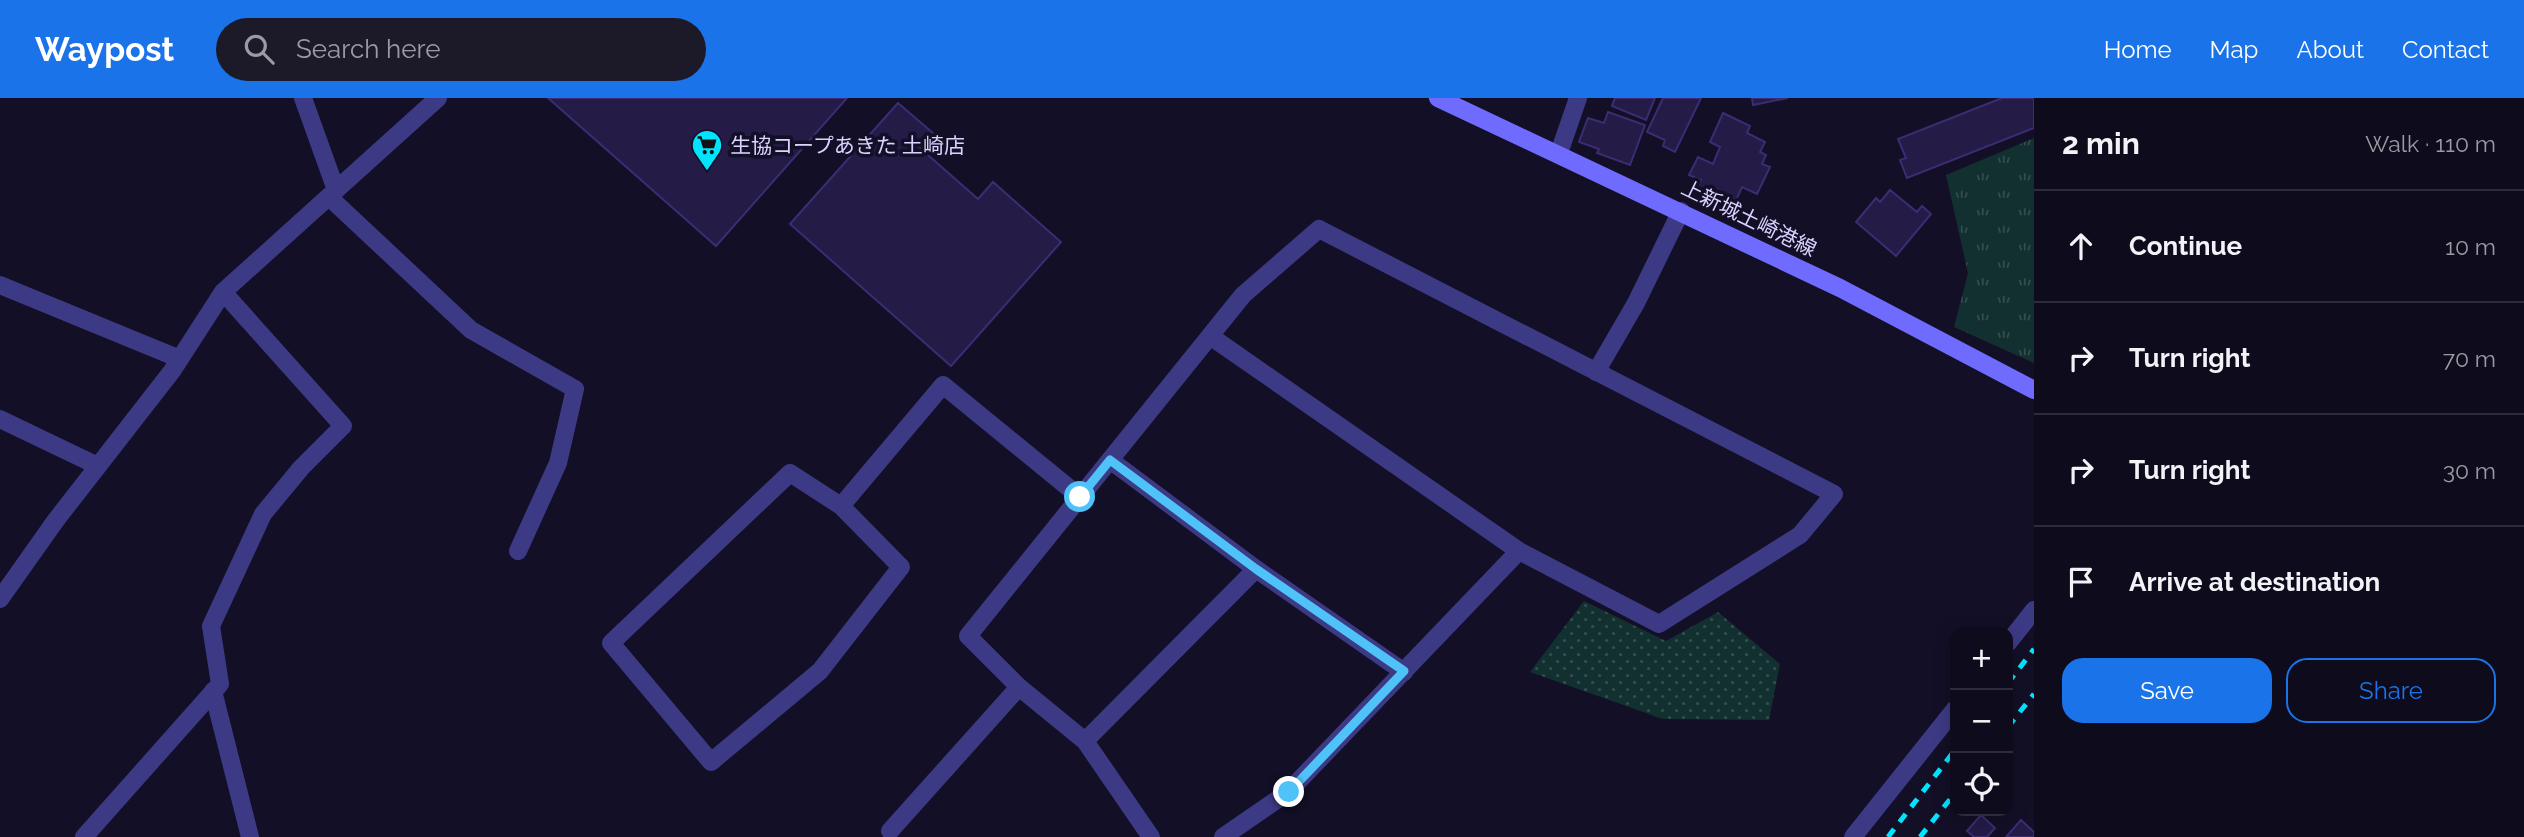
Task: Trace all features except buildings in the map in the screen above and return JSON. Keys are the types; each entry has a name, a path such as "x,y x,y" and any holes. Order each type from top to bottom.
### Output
{"main road":[{"name":"上新城土崎港線","path":"1438,98 1840,288 2034,390"}],"street":[{"path":"303,98 332,193 471,330 575,388 558,463 517,551"},
{"path":"0,599 180,359 223,292 438,98"},
{"path":"1559,153 1578,98"},
{"path":"1596,372 1636,303 1681,211"},
{"path":"1151,837 1085,741 1019,687 968,636 1243,295 1319,229 1833,494 1800,535 1659,624 1519,551 1210,336"},
{"path":"0,285 180,359"},
{"path":"84,837 220,684 211,626 263,514 343,426 223,292"},
{"path":"841,506 943,385 1080,497"},
{"path":"0,419 98,466"},
{"path":"1110,460 1256,569 1404,671"},
{"path":"790,473 841,506 901,567 820,671 711,762 611,643 790,473"},
{"path":"1223,837 1289,792 1519,551"},
{"path":"1085,741 1256,569"},
{"path":"2013,637 2034,610"},
{"path":"891,835 1019,687"},
{"path":"213,691 250,837"},
{"path":"1853,837 1950,715"}],"green space":[{"path":"2034,138 2034,363 1954,327 1968,273 1946,175"},
{"path":"1584,601 1666,641 1718,612 1780,664 1769,720 1663,719 1530,672"}],"railway":[{"path":"2013,676 2034,649"},
{"path":"2013,721 2034,694"},
{"path":"1888,837 1953,753"},
{"path":"1920,837 1950,799"}],"place":[{"name":"生協コープあきた 土崎店","path":"707,172"}],"route":[{"path":"1080,497 1110,460 1256,569 1404,671 1289,792"}]}
